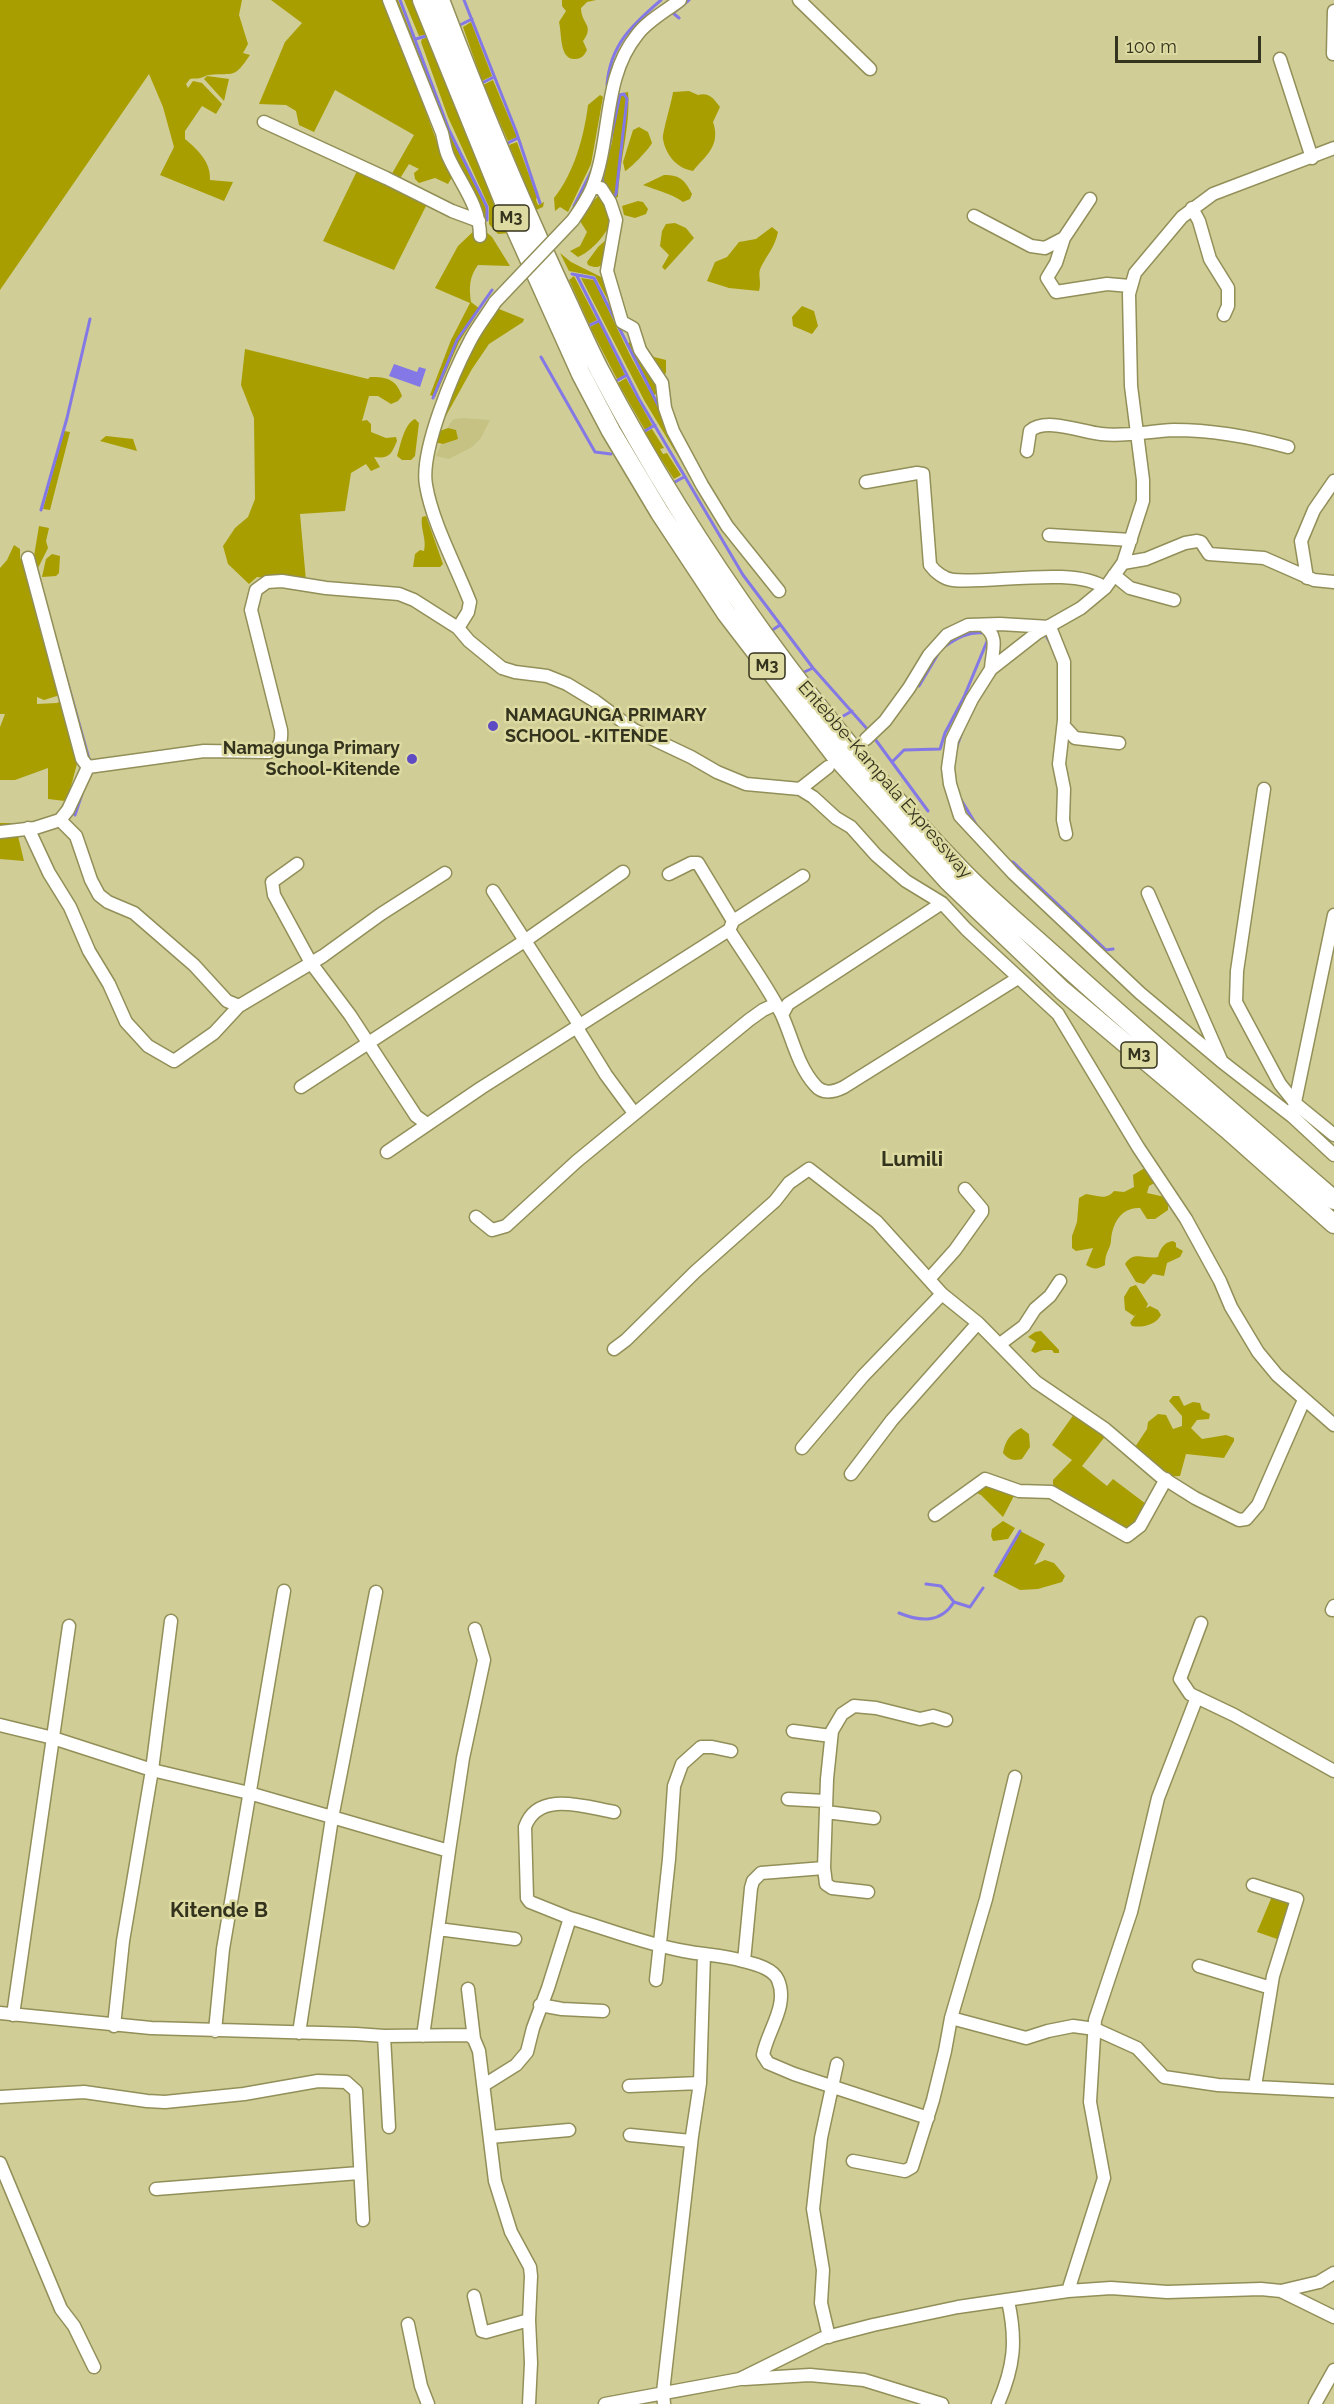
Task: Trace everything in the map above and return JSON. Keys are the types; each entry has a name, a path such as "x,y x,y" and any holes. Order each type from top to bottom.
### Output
{"highway":[{"name":"Entebbe-Kampala Expressway","path":"422,0 508,212 581,374 611,432 660,513 726,613 838,759 948,882 1062,990 1227,1129 1334,1224"},
{"name":"Entebbe-Kampala Expressway","path":"440,0 478,101 525,209 600,370 698,539 754,622 851,746 937,844 974,882 1110,1006 1334,1200"}],"street":[{"path":"389,0 442,133 447,154 480,221 480,236"},
{"path":"458,628 468,612 470,602 431,505 426,484 425,460 442,405 470,341 495,302 573,220 592,188 614,82 627,48 638,32 680,0"},
{"path":"799,0 870,69"},
{"path":"1333,54 1334,11"},
{"path":"1280,59 1312,158"},
{"path":"264,122 452,211 480,221"},
{"path":"1334,148 1213,194 1182,217 1141,264 1130,286 1131,386 1143,480 1143,501 1123,563 1105,588 1081,609 1037,633 991,669 972,699 952,740 948,768 950,784 960,816 1013,873 1140,993 1221,1061 1293,1117 1334,1155"},
{"path":"592,188 601,188 616,219 607,272 622,322 633,328 640,350 662,383 665,408 673,431 702,485 733,534 779,591"},
{"path":"1090,199 1064,238 1056,263 1047,278 1056,292 1107,284 1130,286"},
{"path":"1192,208 1199,221 1213,264 1228,288 1228,306 1224,315"},
{"path":"974,216 1030,246 1045,248 1064,238"},
{"path":"1027,451 1027,436 1037,426 1058,426 1100,434 1192,431 1259,440 1287,447"},
{"path":"866,482 917,473 923,474 930,564 935,571 948,579 1008,577 1080,579 1095,581 1105,588"},
{"path":"1307,578 1301,541 1307,522 1334,481"},
{"path":"1048,535 1131,540"},
{"path":"1123,563 1146,559 1185,543 1197,541 1202,543 1207,553 1264,558 1307,578 1334,582"},
{"path":"28,558 82,759 88,767"},
{"path":"1114,575 1130,588 1174,600"},
{"path":"88,767 204,751 269,752 276,749 281,740 281,730 251,610 256,590 267,582 282,581 326,588 399,594 414,600 458,628 469,641 502,668 547,676 574,688 634,730 746,784 800,789 851,827 876,855 906,881 942,903 966,929 1046,1002 1065,1023 1138,1146 1186,1219 1220,1281 1242,1329 1277,1376 1334,1425"},
{"path":"983,625 995,637 991,669"},
{"path":"866,739 885,721 929,654 947,635 968,626 1050,627"},
{"path":"1050,627 1064,662 1064,726 1059,764 1064,789 1063,820 1066,834"},
{"path":"1064,726 1075,738 1119,743"},
{"path":"0,832 53,824 60,820 68,810 88,767"},
{"path":"800,789 828,767"},
{"path":"1264,789 1235,987 1236,1002 1280,1084 1294,1101 1334,1135"},
{"path":"60,820 76,836 91,880 99,895 108,902 134,913 194,965 227,1001 239,1006"},
{"path":"28,828 49,873 70,908 89,951 109,984 126,1022 147,1046 174,1061 214,1033 239,1006 311,963 445,873"},
{"path":"669,874 691,863 698,863 779,1010 797,1055 815,1086 832,1092 844,1087 1018,978"},
{"path":"297,864 279,875 272,882 272,887 311,963 368,1042 416,1116 427,1124"},
{"path":"301,1087 526,940 623,872"},
{"path":"387,1152 579,1027 803,876"},
{"path":"493,891 526,940 606,1075 634,1113"},
{"path":"1148,893 1221,1061"},
{"path":"476,1217 492,1230 506,1226 634,1113 749,1020 763,1010 779,1010 942,903"},
{"path":"1293,1117 1294,1101 1334,915"},
{"path":"614,1349 626,1341 695,1272 775,1201 789,1183 809,1169 877,1222 942,1294 978,1323 1036,1382 1105,1429 1166,1479 1195,1498 1239,1520 1246,1519 1258,1505 1304,1400"},
{"path":"928,1279 955,1250 982,1212 965,1189"},
{"path":"1000,1344 1024,1326 1035,1309 1050,1296 1060,1281"},
{"path":"802,1448 863,1376 942,1294"},
{"path":"851,1474 891,1420 978,1323"},
{"path":"935,1515 985,1479 1019,1491 1051,1492 1128,1536 1140,1526 1166,1479"},
{"path":"216,2031 223,1948 284,1591"},
{"path":"299,2033 332,1818 376,1592"},
{"path":"114,2026 123,1941 152,1770 171,1621"},
{"path":"1201,1623 1180,1679 1190,1694 1234,1715 1334,1771"},
{"path":"13,2015 69,1626"},
{"path":"423,2036 463,1758 484,1660 475,1629"},
{"path":"1068,2291 1104,2178 1090,2102 1098,2009 1131,1912 1158,1798 1197,1697"},
{"path":"867,1892 828,1887 824,1868 827,1838 825,1806 831,1736 842,1714 854,1706 876,1708 920,1719 933,1716 946,1720"},
{"path":"0,1725 53,1738 152,1770 249,1793 449,1851"},
{"path":"793,1731 831,1736"},
{"path":"656,1980 675,1779 682,1764 701,1747 731,1751"},
{"path":"853,2161 905,2171 912,2167 928,2118 951,2018 986,1899 1015,1777"},
{"path":"788,1799 874,1818"},
{"path":"614,1812 577,1805 546,1804 535,1810 528,1818 525,1827 527,1898 530,1902 570,1918 660,1945 744,1961 774,1972 780,1985 780,1995 776,2018 763,2050 765,2060 794,2073 928,2118"},
{"path":"744,1961 752,1888 757,1877 761,1873 824,1868"},
{"path":"1253,1885 1297,1899 1271,1988 1255,2086"},
{"path":"484,2085 508,2071 527,2052 540,2005 548,1988 570,1918"},
{"path":"438,1929 515,1939"},
{"path":"663,2398 691,2141 700,2083 704,1954"},
{"path":"1199,1966 1271,1988"},
{"path":"468,1989 474,2039 478,2046 484,2085 495,2181 512,2232 530,2267 532,2286 529,2320 531,2362 529,2404"},
{"path":"540,2005 562,2009 603,2011"},
{"path":"0,2013 114,2026 356,2034 384,2037 461,2034 474,2039"},
{"path":"951,2018 1026,2038 1073,2026 1095,2029 1137,2048 1164,2077 1218,2085 1334,2091"},
{"path":"384,2037 389,2127"},
{"path":"829,2337 821,2303 823,2270 813,2209 821,2138 837,2064"},
{"path":"0,2097 84,2092 165,2102 244,2094 318,2081 341,2081 353,2086 356,2091 363,2220"},
{"path":"629,2086 700,2083"},
{"path":"490,2136 569,2130"},
{"path":"630,2135 691,2141"},
{"path":"0,2163 61,2309 74,2326 94,2367"},
{"path":"156,2189 360,2173"},
{"path":"740,2379 784,2356 829,2337 941,2310 1068,2291 1111,2288 1167,2292 1261,2289 1281,2291 1319,2282 1334,2273"},
{"path":"1281,2291 1334,2317"},
{"path":"474,2296 482,2331 529,2320"},
{"path":"998,2404 1012,2362 1013,2324 1008,2301"},
{"path":"408,2324 421,2386 428,2404"},
{"path":"1315,2404 1334,2370"},
{"path":"605,2404 663,2398 740,2379 810,2376 864,2380 942,2404"}],"shaded area":[{"path":"0,0 242,0 239,15 248,44 243,53 250,55 236,72 190,79 186,84 188,88 193,81 202,83 222,104 216,114 202,106 185,131 185,139 206,162 210,180 233,182 224,201 160,175 174,147 163,107 149,74 0,290"},
{"path":"271,0 385,0 438,145 455,172 448,184 435,178 419,183 414,173 419,169 409,164 399,180 390,177 414,135 335,90 314,132 299,125 296,111 286,105 259,104 285,42 302,23"},
{"path":"392,0 398,0 449,131 486,208 486,219 481,216 453,159"},
{"path":"404,0 414,0 427,34 419,36"},
{"path":"562,0 596,0 587,2 581,8 588,28 583,41 587,50 578,59 567,56 562,45 559,22 566,11 562,6"},
{"path":"471,22 492,76 482,81 463,27"},
{"path":"429,37 463,128 509,233 498,234 489,224 489,207 448,117 421,42 422,39"},
{"path":"207,76 229,79 224,101 204,79"},
{"path":"493,80 517,137 508,141 483,85"},
{"path":"689,91 698,95 708,95 720,107 713,122 714,144 693,171 673,160 663,139 673,92"},
{"path":"628,92 618,197 615,198 603,180 603,175 612,142 618,94"},
{"path":"600,95 603,97 591,164 568,212 560,207 555,211 554,198 577,154 588,105"},
{"path":"639,127 648,132 652,143 625,171 623,162 633,130"},
{"path":"517,142 538,205 544,202 543,207 536,210 509,145"},
{"path":"357,171 427,204 394,270 323,241"},
{"path":"664,175 678,177 684,182 692,194 690,199 683,202 669,194 643,185"},
{"path":"600,194 612,220 598,242 578,257 570,251 580,246 587,232 578,218"},
{"path":"638,201 643,202 648,209 646,214 635,218 624,215 622,206"},
{"path":"675,223 686,228 694,238 665,270 662,267 669,255 660,246 662,231 666,224"},
{"path":"479,226 492,237 510,266 478,265 475,269 470,283 471,302 480,309 459,342 435,397 430,395 451,340 470,303 435,288 458,246"},
{"path":"772,227 778,232 777,237 760,270 759,291 729,288 707,281 715,262 727,257 739,242 756,239"},
{"path":"607,239 606,255 602,264 599,267 588,265 587,262"},
{"path":"560,253 571,262 609,281 620,323 595,276 569,271"},
{"path":"574,276 597,320 589,324 569,280"},
{"path":"581,278 594,280 630,355 693,472 688,473 644,400"},
{"path":"802,306 814,311 818,326 812,334 793,326 792,317"},
{"path":"499,309 524,319 523,322 489,344 472,369 442,423 467,354 493,313"},
{"path":"599,322 625,375 617,379 590,327"},
{"path":"637,339 654,357 666,360 666,373 657,380 659,393 653,395 628,343"},
{"path":"245,349 368,379 370,377 390,380 397,386 402,396 391,404 378,396 369,396 362,421 367,420 371,424 371,432 386,438 396,437 397,441 389,455 374,457 380,467 371,471 366,464 351,473 345,511 300,514 306,581 257,577 249,584 228,564 223,546 235,528 248,517 255,499 254,418 241,385"},
{"path":"394,364 417,372 419,367 426,369 420,387 389,376"},
{"path":"626,378 652,425 645,430 618,383"},
{"path":"415,419 419,423 415,456 411,460 402,460 397,456 402,440 408,425"},
{"path":"454,419 490,420 481,438 472,447 449,459 436,456 450,423"},
{"path":"448,428 456,430 458,439 443,444 434,442 437,432"},
{"path":"652,429 664,448 660,449 663,454 667,453 681,475 674,479 644,433"},
{"path":"64,431 70,432 50,510 43,509"},
{"path":"106,436 133,439 137,451 100,441"},
{"path":"426,516 443,564 440,567 413,567 415,554 420,550 424,551 422,517"},
{"path":"39,526 49,528 46,541 48,548 38,568 34,556"},
{"path":"14,545 20,549 20,559 22,559 60,695 44,700 37,697 37,704 57,703 62,700 78,760 65,809 47,822 0,828 0,823 44,820 57,813 65,801 48,799 48,768 15,780 0,780 0,727 5,714 0,714 0,568 7,560"},
{"path":"52,554 60,556 59,573 56,576 42,577 46,559"},
{"path":"18,836 24,861 0,859 0,839"},
{"path":"1148,1166 1160,1180 1149,1186 1147,1193 1165,1197 1168,1210 1155,1219 1147,1219 1140,1208 1128,1210 1119,1218 1113,1229 1105,1265 1091,1268 1086,1265 1093,1248 1076,1251 1072,1248 1079,1198 1086,1194 1104,1197 1114,1191 1124,1192 1134,1187 1133,1175"},
{"path":"1173,1241 1176,1247 1183,1251 1180,1257 1167,1263 1164,1276 1153,1274 1144,1284 1136,1282 1125,1264 1128,1260 1136,1256 1158,1257 1163,1246"},
{"path":"1136,1285 1148,1304 1146,1308 1150,1306 1158,1310 1161,1315 1156,1321 1140,1327 1132,1326 1130,1323 1136,1314 1134,1316 1125,1310 1124,1297 1130,1287"},
{"path":"1041,1331 1059,1350 1059,1353 1054,1353 1052,1350 1035,1353 1031,1351 1036,1342 1028,1337"},
{"path":"1173,1396 1179,1396 1184,1406 1193,1402 1200,1403 1202,1410 1210,1414 1209,1419 1197,1420 1191,1428 1202,1439 1226,1435 1234,1438 1224,1458 1186,1454 1180,1476 1160,1472 1133,1450 1147,1429 1148,1422 1158,1414 1166,1415 1173,1429 1182,1426 1182,1416 1169,1401"},
{"path":"1077,1410 1107,1434 1082,1466 1107,1486 1113,1479 1150,1507 1128,1534 1053,1490 1053,1480 1072,1460 1052,1445"},
{"path":"1021,1428 1029,1434 1030,1447 1022,1459 1011,1459 1003,1453 1004,1449 1009,1438"},
{"path":"981,1482 1016,1492 1003,1517 981,1495 971,1490"},
{"path":"1003,1521 1015,1528 1008,1539 993,1541 992,1529"},
{"path":"1020,1531 1045,1544 1034,1565 1045,1560 1054,1563 1065,1576 1062,1582 1038,1589 1020,1590 993,1576"},
{"path":"1273,1894 1294,1900 1280,1940 1257,1932"}],"waterway":[{"path":"400,0 449,130 487,207 487,220"},
{"path":"464,0 516,131 540,203"},
{"path":"607,85 613,58 624,37 661,0"},
{"path":"679,18 673,13 689,0"},
{"path":"460,25 472,19"},
{"path":"416,39 426,36"},
{"path":"482,83 494,77"},
{"path":"624,94 627,99 616,194 613,199 602,180 620,95 624,94"},
{"path":"508,143 518,138"},
{"path":"574,206 592,170"},
{"path":"572,274 594,278 660,409"},
{"path":"577,276 639,399 743,575 813,668 868,730"},
{"path":"433,398 457,340 492,290"},
{"path":"41,510 67,418 90,319"},
{"path":"590,325 599,321"},
{"path":"541,357 595,452 611,454"},
{"path":"618,380 627,375"},
{"path":"645,431 655,425"},
{"path":"673,483 684,477"},
{"path":"771,631 780,625"},
{"path":"944,647 963,636 984,633"},
{"path":"1045,634 1052,646"},
{"path":"893,761 904,750 940,749 945,733 964,697 988,639"},
{"path":"57,645 89,759 92,761"},
{"path":"919,686 938,654"},
{"path":"802,673 813,668"},
{"path":"838,719 852,711"},
{"path":"956,749 961,735"},
{"path":"875,739 928,811"},
{"path":"75,815 82,794"},
{"path":"960,798 977,826"},
{"path":"1010,862 1013,862 1106,950 1113,949"},
{"path":"996,1572 1020,1531"},
{"path":"926,1584 941,1586 954,1602 970,1607 983,1588"},
{"path":"899,1613 915,1618 930,1619 943,1614 954,1602"}],"place":[{"name":"NAMAGUNGA PRIMARY SCHOOL -KITENDE","path":"493,726"},
{"name":"Namagunga Primary School-Kitende","path":"412,759"}],"district":[{"name":"Lumili","path":"912,1160"},
{"name":"Kitende B","path":"219,1911"}]}
